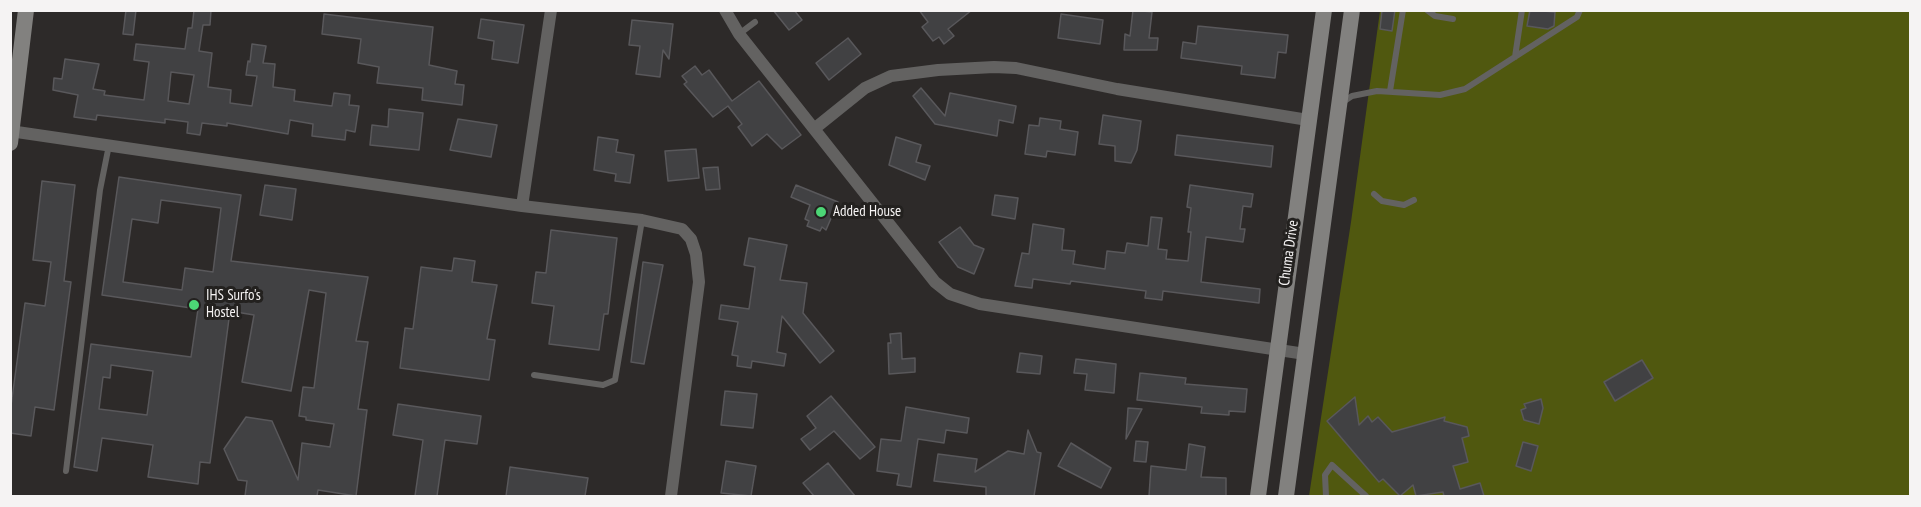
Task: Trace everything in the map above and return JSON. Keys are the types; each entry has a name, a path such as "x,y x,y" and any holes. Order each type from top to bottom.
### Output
{"main road":[{"path":"11,135 26,10"},
{"name":"Chuma Drive","path":"1258,496 1276,349 1324,10"},
{"name":"Chuma Drive","path":"1286,496 1352,10"}],"street":[{"path":"522,206 551,10"},
{"path":"725,10 739,34 935,282 950,294 980,304 1305,354"},
{"path":"814,129 865,88 891,76 938,70 994,67 1017,69 1117,89 1308,120"},
{"path":"11,135 109,145 522,206 642,220 682,229 693,247 699,282 671,496"}],"lane":[{"path":"1390,91 1403,10"},
{"path":"1427,10 1435,16 1453,19"},
{"path":"1515,57 1522,10"},
{"path":"1340,104 1365,93 1390,91 1421,96 1440,95 1465,89 1577,17 1580,10"},
{"path":"739,34 755,22"},
{"path":"66,471 100,190 109,145"},
{"path":"1374,194 1382,201 1404,205 1414,200"},
{"path":"534,375 603,385 615,380 642,220"},
{"path":"1326,496 1325,475 1332,465 1366,496"}],"green space":[{"path":"1380,11 1910,11 1910,496 1309,496 1351,222"}],"building":[{"path":"126,10 136,10 133,35 123,34"},
{"path":"194,10 211,10 210,25 203,25 199,51 212,53 208,87 231,90 230,103 252,106 257,76 246,75 248,61 250,62 252,44 266,46 263,63 275,64 273,87 295,90 294,101 332,106 334,93 350,95 349,105 359,106 355,132 346,130 345,140 312,136 313,124 290,120 288,134 227,123 227,126 202,123 200,135 187,133 188,122 165,119 165,123 97,115 96,120 74,117 78,95 53,90 54,78 62,79 65,59 99,64 93,89 105,91 104,95 144,100 149,62 134,60 136,44 185,49 188,28 192,28","holes":["171,72 194,75 189,104 168,101"]},
{"path":"773,10 794,10 802,20 789,30"},
{"path":"919,10 972,10 948,29 954,36 944,44 939,37 933,41 922,27 928,22"},
{"path":"1133,10 1152,12 1149,38 1158,38 1157,50 1124,50 1125,34 1130,36"},
{"path":"1382,10 1395,10 1392,31 1380,29"},
{"path":"1530,10 1555,12 1554,26 1548,29 1527,26"},
{"path":"324,14 433,27 429,65 457,71 455,84 464,85 462,105 422,100 423,88 377,83 379,67 358,63 361,39 322,34"},
{"path":"1061,14 1103,20 1100,44 1058,38"},
{"path":"481,19 524,25 518,63 492,59 494,41 478,38"},
{"path":"632,20 673,24 669,59 663,50 660,77 636,74 640,46 629,45"},
{"path":"1198,26 1288,35 1286,53 1278,52 1275,78 1241,74 1242,66 1181,58 1183,42 1196,44"},
{"path":"848,38 861,54 829,80 816,63"},
{"path":"695,66 702,75 709,70 732,101 759,81 801,135 782,149 767,134 752,146 738,127 742,124 728,106 713,117 684,84 687,82 682,76"},
{"path":"921,88 945,116 950,93 1016,106 1013,123 999,120 997,136 935,124 913,96"},
{"path":"389,109 423,113 419,150 370,145 372,125 388,127"},
{"path":"1103,115 1141,121 1137,150 1131,163 1115,161 1115,146 1099,144"},
{"path":"1040,118 1061,121 1060,129 1078,132 1075,155 1047,151 1046,157 1025,154 1029,125 1039,126"},
{"path":"458,119 497,125 491,157 450,150"},
{"path":"1177,135 1273,146 1271,167 1175,155"},
{"path":"598,137 618,140 616,152 634,155 630,183 615,181 616,174 594,170"},
{"path":"896,137 921,145 916,162 930,166 925,180 889,165"},
{"path":"696,149 699,178 668,181 665,151"},
{"path":"718,167 720,189 706,190 703,168"},
{"path":"119,177 241,195 231,261 368,277 356,341 368,342 358,409 367,410 356,496 318,490 317,496 245,496 247,481 238,480 224,449 246,417 272,421 298,480 302,443 330,447 334,424 306,420 306,417 299,416 303,387 314,388 326,293 309,290 291,391 242,382 254,315 230,311 210,463 200,462 198,484 148,477 153,445 102,438 97,471 74,467 91,344 191,357 198,309 102,295","holes":["161,200 221,208 213,272 185,268 182,290 123,282 132,219 158,223","111,365 153,371 147,415 99,409 103,377 110,378"]},
{"path":"42,181 75,185 64,281 71,282 54,410 35,407 31,436 10,433 10,413 25,303 45,306 51,262 33,260"},
{"path":"265,185 296,189 292,220 260,215"},
{"name":"Added House","path":"796,185 838,202 826,230 822,227 820,231 807,226 809,221 805,219 810,205 791,197"},
{"path":"1190,185 1253,194 1251,207 1243,206 1240,229 1245,229 1243,242 1206,237 1201,282 1260,289 1259,303 1163,291 1162,300 1145,298 1146,291 1071,281 1070,284 1033,279 1032,288 1015,286 1022,253 1029,254 1033,224 1064,229 1062,250 1075,251 1073,264 1105,269 1107,251 1125,253 1127,243 1148,246 1151,217 1162,218 1158,249 1167,250 1166,259 1188,261 1191,208 1187,207"},
{"path":"995,195 1018,198 1015,219 992,215"},
{"path":"960,227 974,245 984,249 974,274 958,267 939,242"},
{"path":"551,230 617,238 608,314 604,314 599,350 549,344 554,306 532,303 536,272 546,273"},
{"path":"749,238 787,245 780,280 807,283 803,313 834,351 820,363 782,316 777,352 786,354 784,366 752,361 751,368 737,366 738,356 732,355 738,322 719,319 721,305 749,309 755,267 744,265"},
{"path":"454,258 475,261 472,282 497,285 487,339 495,340 489,380 400,368 405,328 413,329 421,267 452,271"},
{"path":"643,262 663,265 644,364 631,362"},
{"path":"901,333 902,359 915,358 915,372 889,374 890,334"},
{"path":"1020,353 1042,356 1040,374 1017,372"},
{"path":"1076,359 1116,364 1114,393 1085,390 1087,374 1074,373"},
{"path":"1642,360 1653,378 1615,401 1604,382"},
{"path":"1140,373 1186,378 1185,384 1247,389 1245,412 1229,411 1229,415 1201,413 1202,407 1137,400"},
{"path":"725,391 757,394 753,428 721,425"},
{"path":"831,396 875,447 860,459 834,431 810,450 801,439 816,428 807,416"},
{"path":"1355,397 1359,425 1368,416 1372,422 1378,417 1392,432 1445,417 1444,421 1467,427 1469,436 1462,438 1468,462 1453,466 1460,489 1480,483 1484,496 1444,496 1443,492 1416,496 1413,485 1400,496 1383,479 1379,482 1327,421"},
{"path":"1541,399 1543,408 1539,424 1524,420 1521,410 1526,408 1524,404"},
{"path":"398,404 481,416 477,444 445,440 437,496 415,496 423,440 393,435"},
{"path":"906,407 969,418 967,433 946,430 944,443 918,439 911,487 897,485 899,474 877,471 881,439 901,441"},
{"path":"1128,408 1142,409 1126,439"},
{"path":"1028,430 1037,452 1041,453 1034,496 986,496 986,487 934,481 938,454 977,459 975,472 1008,451 1024,454"},
{"path":"1136,441 1148,442 1146,462 1134,461"},
{"path":"1523,442 1538,446 1531,471 1516,466"},
{"path":"1071,443 1111,468 1101,488 1058,466"},
{"path":"1189,444 1205,447 1201,477 1226,478 1226,496 1149,496 1151,466 1186,470"},
{"path":"726,461 756,466 751,496 721,493"},
{"path":"828,463 855,496 814,496 803,483"},
{"path":"510,467 588,478 585,496 506,496"}],"place":[{"name":"Added House","path":"821,212"},
{"name":"IHS Surfo's Hostel","path":"194,305"}]}
